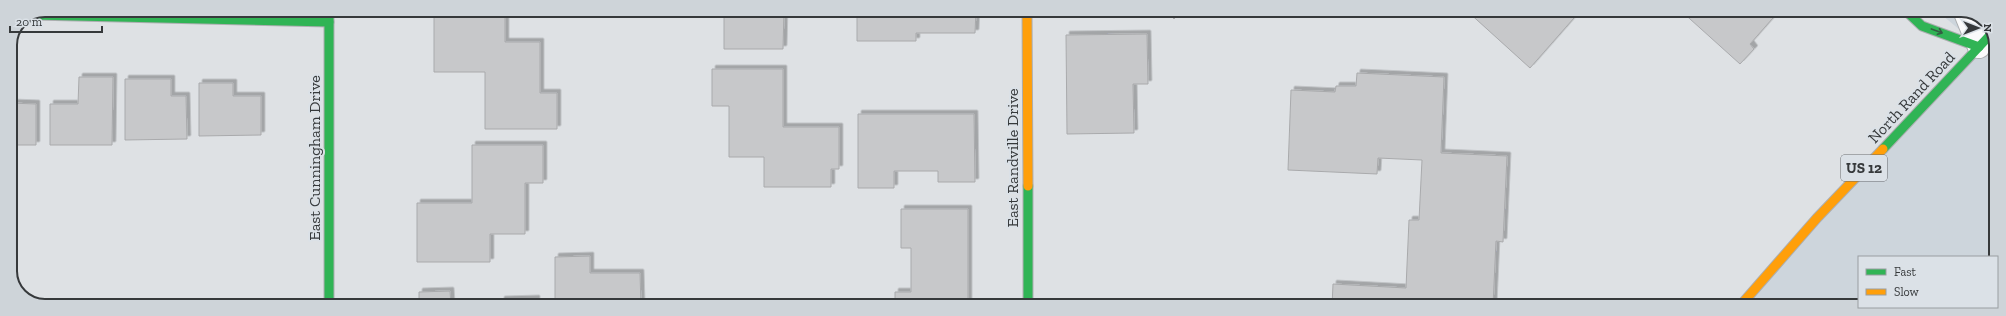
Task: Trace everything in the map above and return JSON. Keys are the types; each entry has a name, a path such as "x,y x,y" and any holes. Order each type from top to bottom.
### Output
{"street":[{"path":"118,17 329,22"},
{"name":"East Cunningham Drive","path":"329,17 329,299"},
{"name":"East Randville Drive","path":"1027,17 1028,299"},
{"path":"1912,17 1922,26 1985,40"},
{"path":"1970,19 1985,40"},
{"name":"North Rand Road","path":"1746,299 1817,218 1985,40"}],"shaded area":[{"path":"1944,17 1964,17 1973,20 1985,31 1989,43 1989,256 1858,256 1858,299 1746,299 1979,46"}],"building":[{"path":"434,17 505,17 505,42 540,42 540,93 557,93 557,129 485,129 485,72 434,72"},
{"path":"724,17 784,17 783,49 724,49"},
{"path":"857,17 976,17 975,33 916,33 916,41 857,41"},
{"path":"1474,17 1575,17 1530,68"},
{"path":"1688,17 1774,17 1750,44 1754,49 1740,64"},
{"path":"1147,34 1148,84 1133,84 1134,133 1067,134 1066,35"},
{"path":"712,69 783,69 783,127 839,127 839,169 831,169 831,187 764,187 764,157 729,157 729,106 712,106"},
{"path":"1357,73 1444,77 1441,153 1507,156 1503,242 1496,241 1493,299 1332,299 1333,284 1406,288 1409,220 1419,220 1422,160 1378,158 1377,174 1288,170 1291,90 1335,92 1336,86 1356,86"},
{"path":"79,77 113,77 112,145 50,145 50,104 78,104"},
{"path":"125,79 171,79 171,96 186,96 187,139 125,140"},
{"path":"199,83 233,83 233,96 261,96 261,135 199,136"},
{"path":"17,103 36,104 36,145 17,145"},
{"path":"858,114 974,114 975,182 938,182 938,171 894,171 894,188 858,188"},
{"path":"472,145 543,145 543,183 525,183 525,234 490,234 490,262 417,262 417,203 472,203"},
{"path":"901,209 968,209 968,299 895,299 895,292 911,292 911,248 901,248"},
{"path":"590,256 590,273 640,273 641,299 555,299 555,257"},
{"path":"450,291 451,299 419,299 419,292"}],"traffic: fast":[{"path":"118,17 329,22"},
{"path":"329,17 329,299"},
{"path":"1912,17 1922,26 1979,47"},
{"path":"1883,149 1988,37"},
{"path":"1028,186 1028,299"}],"traffic: slow":[{"path":"1027,17 1028,186"},
{"path":"1746,299 1817,218 1883,149"}]}
